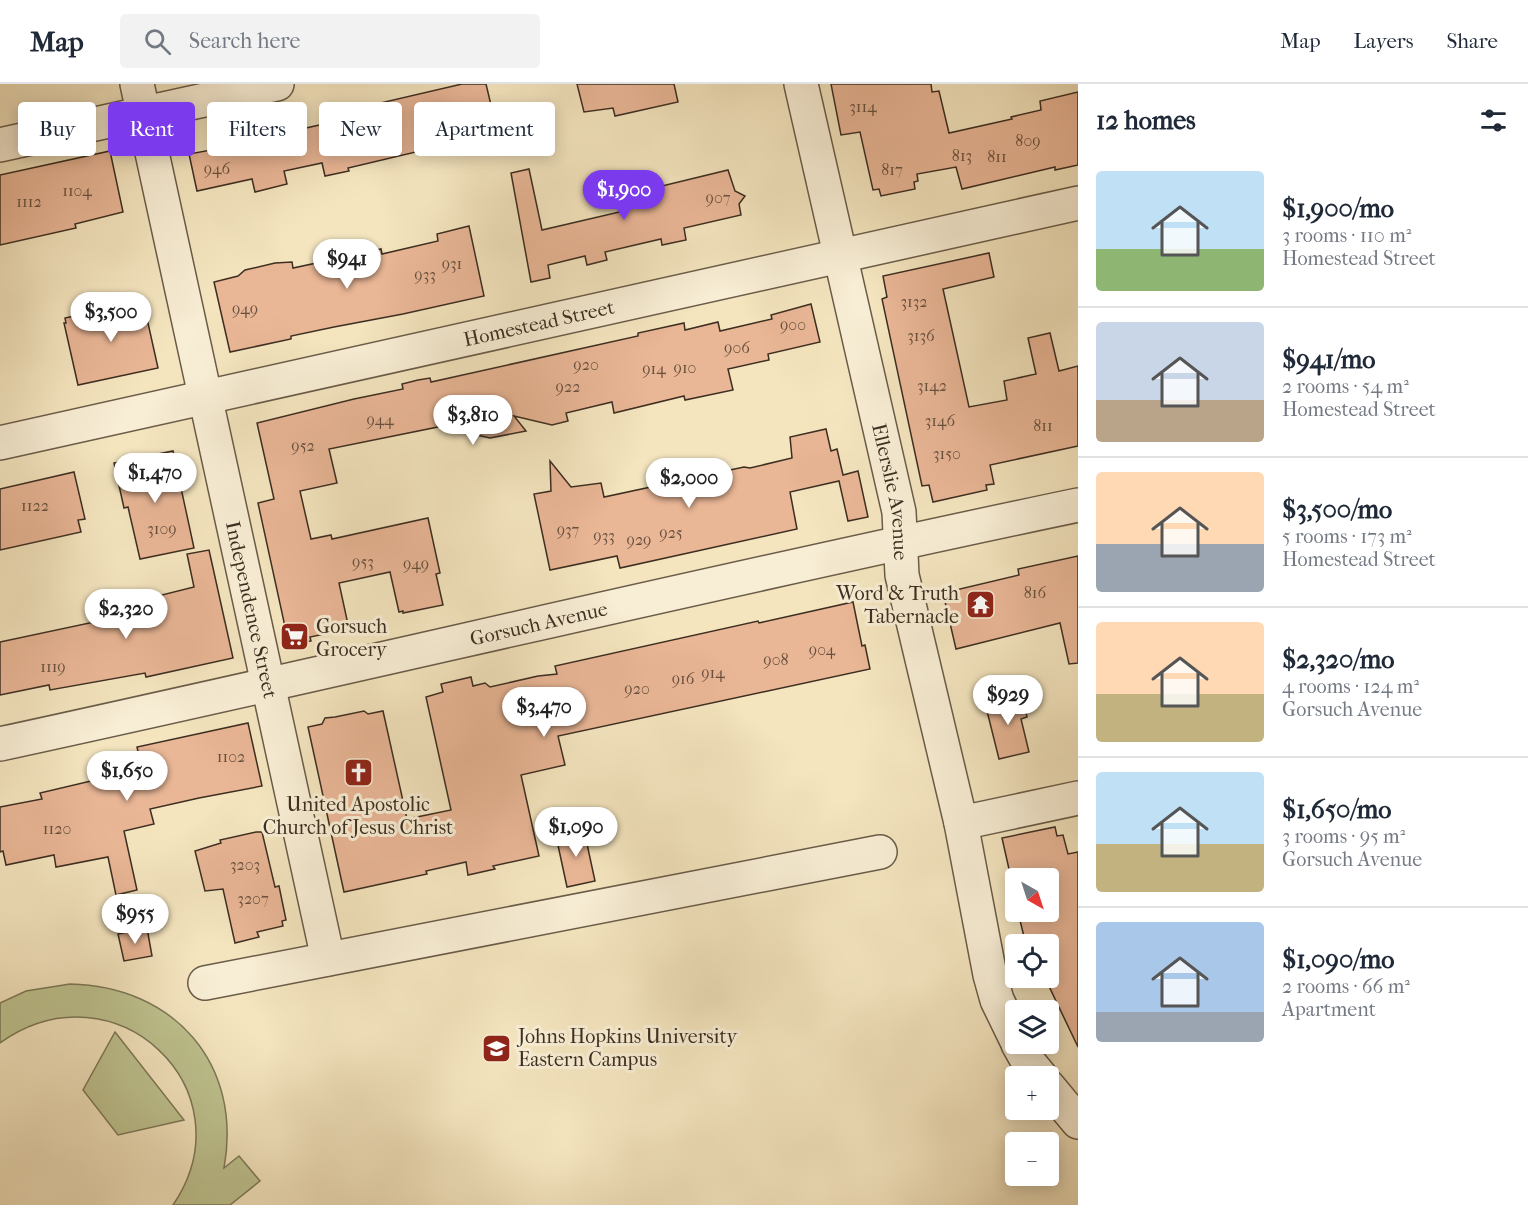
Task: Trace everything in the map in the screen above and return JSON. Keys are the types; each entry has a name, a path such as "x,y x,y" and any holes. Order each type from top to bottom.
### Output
{"street":[{"path":"0,145 140,99 277,84"},
{"name":"Ellerslie Avenue","path":"801,84 899,512 902,575 961,823 990,975 997,1000 1005,1016"},
{"name":"Independence Street","path":"140,99 328,959"},
{"name":"Homestead Street","path":"0,443 1078,203"},
{"name":"Gorsuch Avenue","path":"0,744 268,686 900,542 1078,506"},
{"path":"961,823 1078,798"},
{"path":"205,983 880,852"},
{"path":"1059,1099 1078,1122"}],"green space":[{"path":"70,984 107,988 141,999 169,1016 193,1038 211,1065 223,1096 227,1130 224,1168 239,1156 260,1181 230,1205 173,1205 193,1162 195,1120 183,1082 159,1050 126,1028 87,1018 44,1022 0,1043 0,1003 26,991"},
{"path":"115,1032 184,1120 118,1135 83,1090"}],"building":[{"path":"462,84 486,84 490,102 414,102 414,152 402,155 402,102 385,102"},
{"path":"577,84 674,84 678,102 615,116 613,108 584,112"},
{"path":"831,84 931,84 932,92 939,91 949,133 1041,110 1040,101 1078,92 1078,165 1055,170 1055,167 962,189 956,167 917,174 918,181 914,182 915,189 881,196 879,189 873,190 860,132 841,135"},
{"path":"319,125 319,156 399,156 325,176 322,163 284,171 287,184 255,192 252,179 197,191 189,156 207,151 207,156 307,156 307,128"},
{"path":"108,151 108,156 111,156 123,212 75,224 76,228 0,245 0,175 96,156 96,154"},
{"path":"529,169 542,230 628,210 626,205 631,204 629,194 728,170 735,191 745,196 739,204 741,215 684,228 686,240 662,245 661,239 605,252 607,260 587,265 585,256 548,265 550,278 531,282 511,173"},
{"path":"469,226 484,296 291,336 291,339 230,352 214,282 238,276 245,270 275,263 292,262 293,268 321,262 330,255 361,248 362,253 381,249 382,254 438,241 437,234"},
{"path":"989,253 994,277 943,289 969,407 1007,400 1004,381 1036,374 1028,338 1050,333 1059,371 1078,366 1078,446 990,465 994,484 986,485 987,490 933,502 929,485 922,486 882,299 887,297 883,276"},
{"path":"141,301 142,306 144,305 158,368 78,385 64,323 66,323 65,318"},
{"path":"811,304 820,342 768,354 769,360 728,369 733,390 685,400 684,396 614,413 612,402 566,413 568,421 552,425 514,416 526,431 490,438 449,429 448,425 329,449 337,483 300,491 311,539 331,535 332,539 428,518 440,573 436,574 443,605 399,612 390,572 339,583 349,629 310,637 311,641 289,645 258,503 274,499 257,423 403,389 402,384 418,380 430,378 431,382 638,336 638,333 684,323 685,330 718,322 720,331 772,319 771,315"},
{"path":"826,429 831,451 837,449 843,475 858,471 868,517 848,521 839,481 790,492 797,529 620,568 617,556 550,570 534,494 551,491 550,461 571,487 601,483 604,497 792,458 790,437"},
{"path":"173,451 194,548 140,559 128,507 124,508 114,463"},
{"path":"74,472 85,519 78,520 81,532 0,550 0,489"},
{"path":"209,550 233,658 146,677 145,673 50,690 49,685 0,695 0,642 132,614 130,603 194,587 187,554"},
{"path":"1078,556 1078,663 1069,664 1060,623 956,649 943,593 1019,575 1018,569"},
{"path":"853,602 862,646 865,645 870,669 558,736 565,765 521,775 539,856 493,866 495,869 468,875 466,862 426,871 427,874 344,892 308,727 322,724 325,718 364,711 368,714 383,711 407,819 451,810 426,697 443,692 441,684 471,677 473,686 485,683 490,687 557,674 555,666"},
{"path":"1022,695 1027,717 1021,719 1029,752 999,759 985,703"},
{"path":"248,723 262,786 150,809 154,824 124,831 137,890 116,895 108,857 56,867 54,855 6,865 3,851 0,852 0,807 42,799 40,793 142,769 137,747"},
{"path":"1055,827 1057,836 1063,835 1068,854 1078,852 1078,1047 1059,1007 1059,1000 1056,1000 1050,988 1059,988 1059,934 1023,934 1020,922 1059,922 1059,868 1009,868 1002,838"},
{"path":"584,830 595,881 567,887 556,836"},
{"path":"262,832 275,887 279,886 286,920 282,921 283,926 257,932 259,937 235,943 223,889 205,891 195,851 221,843 220,840"},
{"path":"147,928 152,956 124,961 118,934"}],"place":[{"name":"Word & Truth Tabernacle","path":"980,605"},
{"name":"Gorsuch Grocery","path":"295,637"},
{"name":"United Apostolic Church of Jesus Christ","path":"358,773"},
{"name":"Johns Hopkins University Eastern Campus","path":"497,1048"}]}
